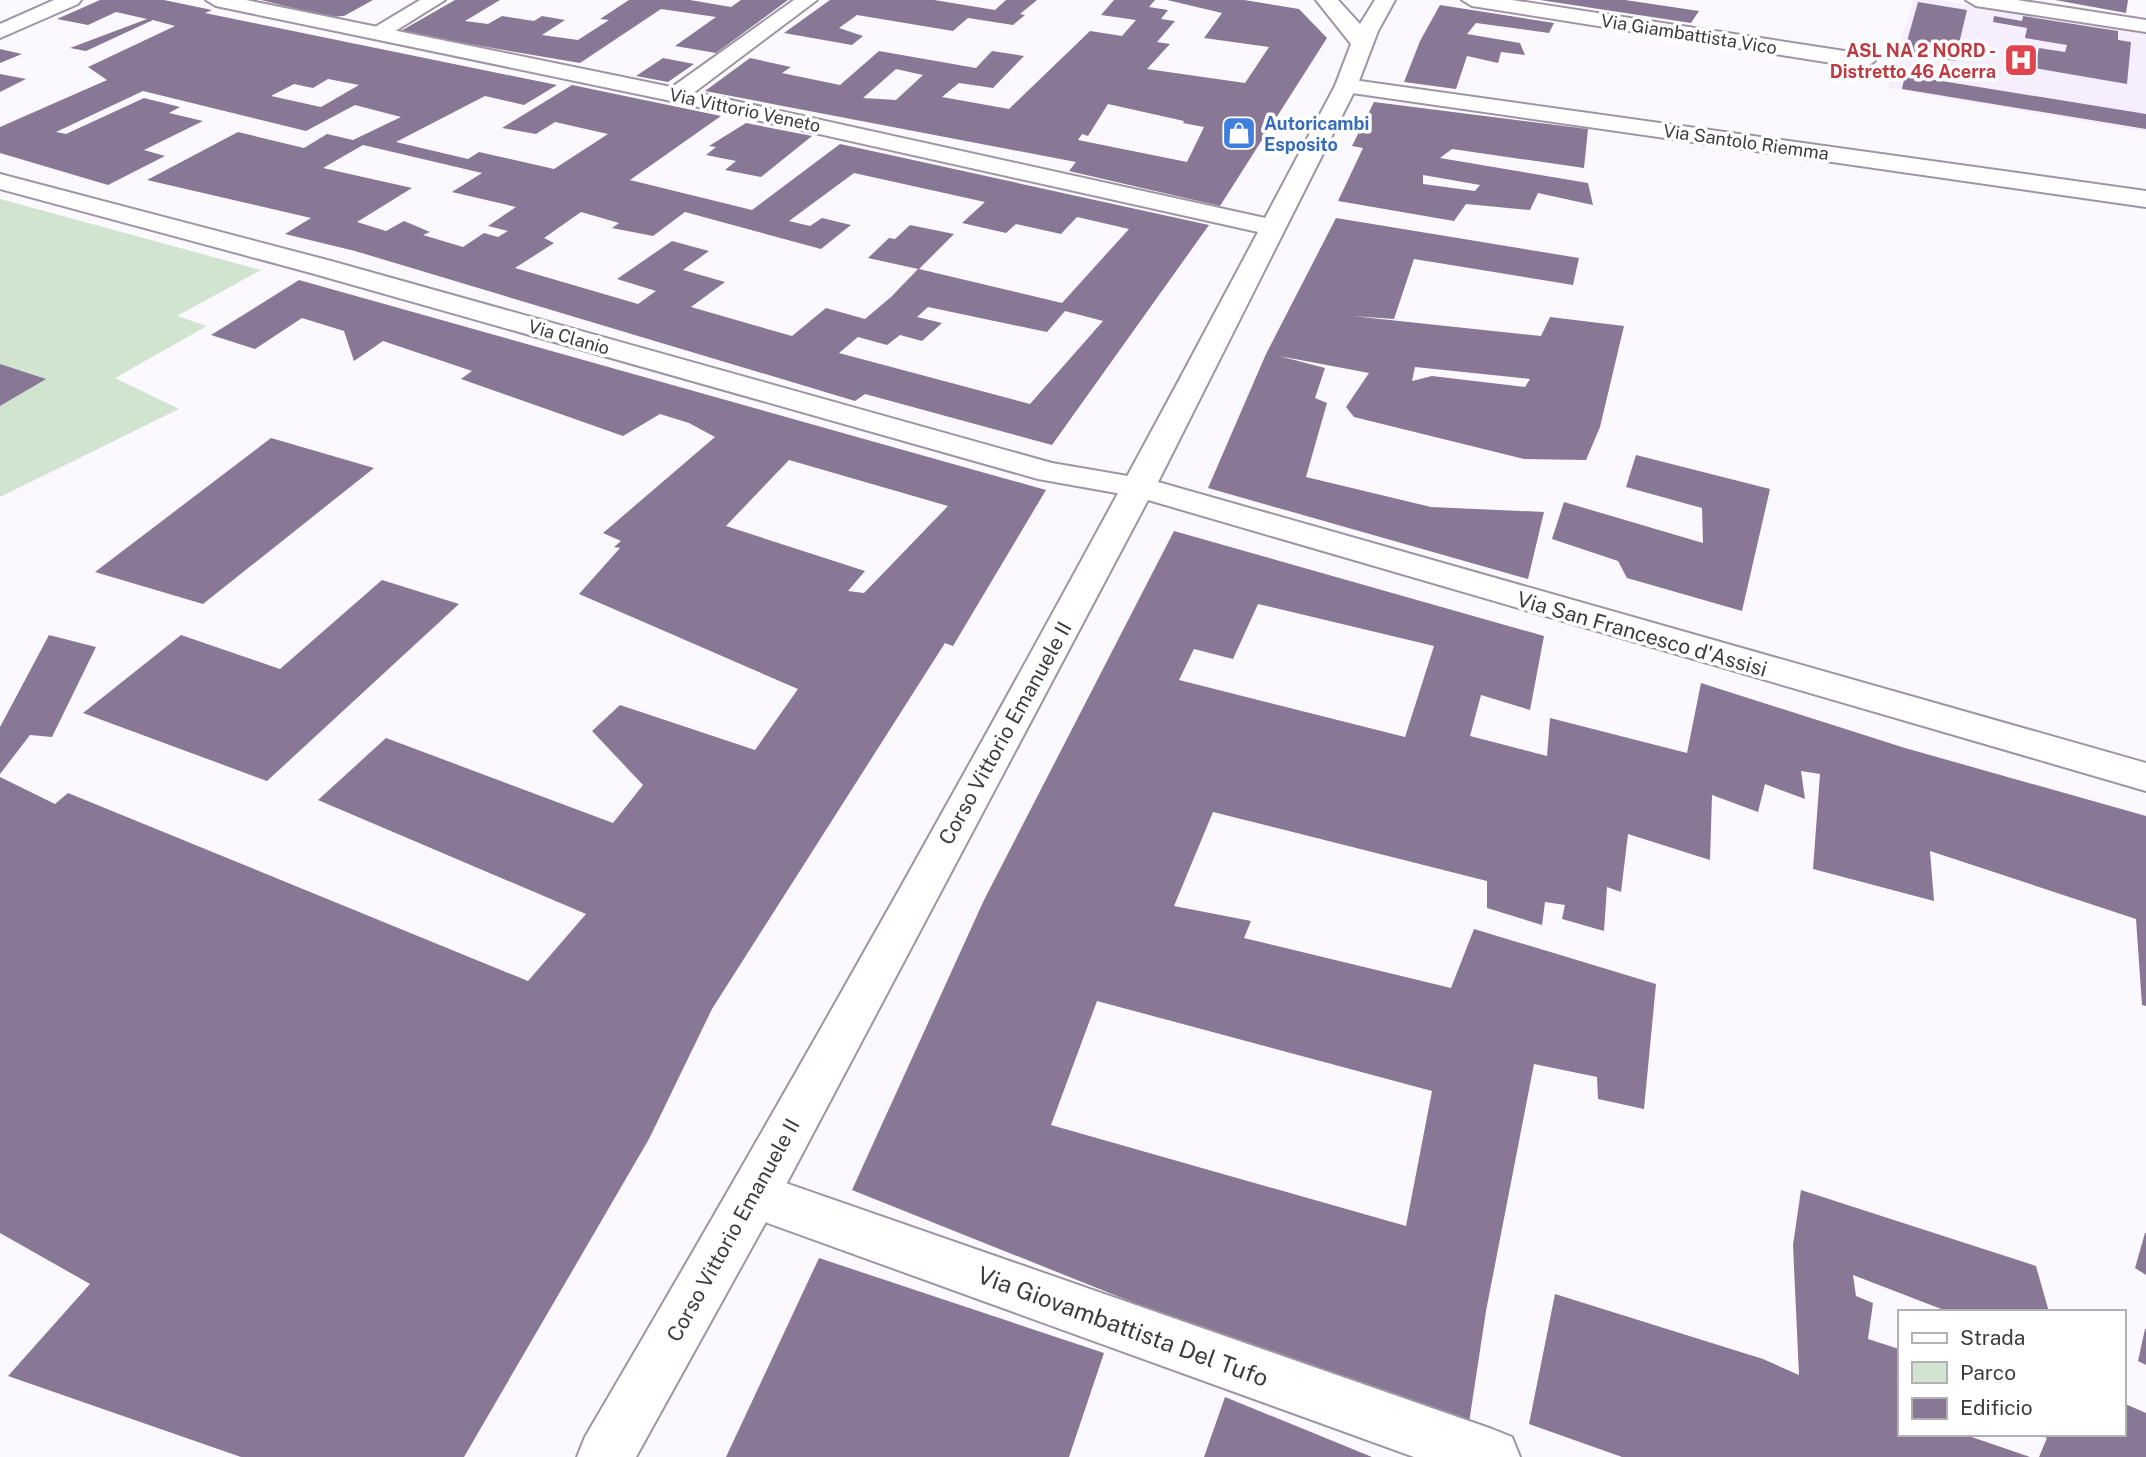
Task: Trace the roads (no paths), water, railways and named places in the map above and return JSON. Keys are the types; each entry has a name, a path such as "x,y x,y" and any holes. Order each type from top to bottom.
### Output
{"street":[{"path":"0,32 71,0"},
{"name":"Via Vittorio Veneto","path":"216,0 676,95 1272,227"},
{"path":"376,33 435,0"},
{"path":"676,95 807,0"},
{"path":"1325,0 1346,20 1361,42"},
{"name":"Corso Vittorio Emanuele II","path":"605,1457 754,1195 1139,487 1346,86 1360,54 1361,42 1371,20 1385,0"},
{"name":"Via Giambattista Vico","path":"1472,0 1864,61"},
{"path":"1976,0 2146,26"},
{"name":"Via Santolo Riemma","path":"1346,86 2146,199"},
{"name":"Via Clanio","path":"0,181 335,271 1049,472 1139,487"},
{"name":"Via San Francesco d'Assisi","path":"1139,487 2146,777"},
{"name":"Via Giovambattista Del Tufo","path":"754,1195 1492,1457"}],"place":[{"name":"ASL NA 2 NORD - Distretto 46 Acerra","path":"2021,60"},
{"name":"Autoricambi Esposito","path":"1239,133"}]}
